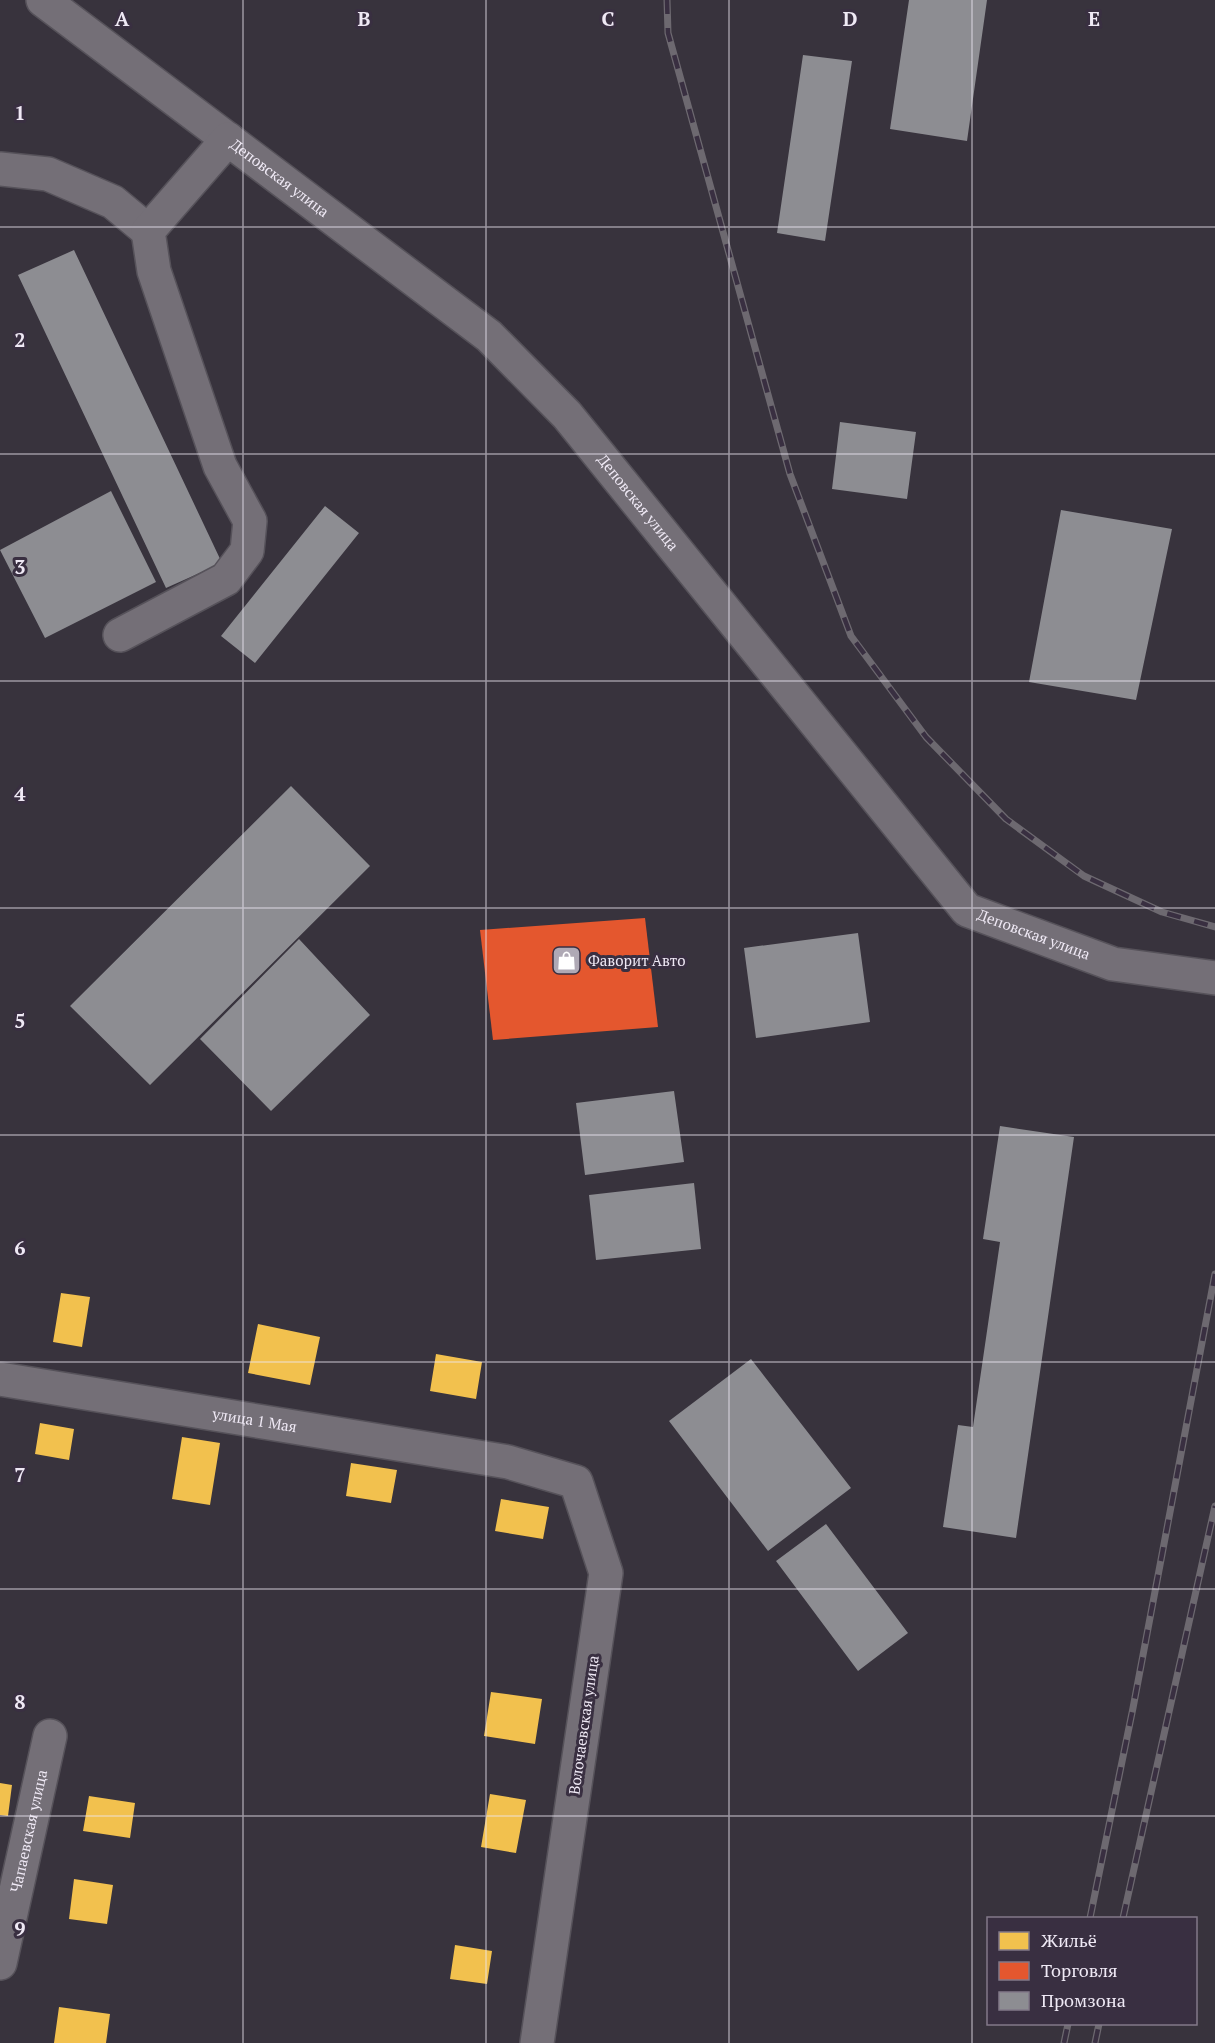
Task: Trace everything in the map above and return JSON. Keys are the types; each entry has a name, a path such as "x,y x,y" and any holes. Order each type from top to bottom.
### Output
{"street":[{"name":"Деповская улица","path":"43,0 489,336 567,416 967,910 1113,964 1215,978"},
{"path":"148,231 228,139"},
{"path":"0,169 48,174 113,202 148,231 154,271 220,466 250,521 247,550 226,579 120,635"},
{"name":"улица 1 Мая","path":"0,1379 508,1462"},
{"name":"Волочаевская улица","path":"508,1462 576,1482 606,1573 537,2043"},
{"name":"Чапаевская улица","path":"0,1962 50,1736"}],"building: Жильё":[{"path":"61,1293 90,1297 82,1347 53,1342"},
{"path":"258,1324 320,1337 310,1385 248,1373"},
{"path":"436,1354 482,1362 476,1399 430,1391"},
{"path":"40,1423 74,1429 69,1460 35,1454"},
{"path":"182,1437 220,1443 210,1505 172,1499"},
{"path":"351,1463 397,1470 391,1503 346,1496"},
{"path":"501,1499 549,1507 543,1539 495,1531"},
{"path":"491,1692 542,1699 535,1744 484,1736"},
{"path":"0,1783 12,1785 8,1816 0,1815"},
{"path":"490,1794 526,1800 516,1853 481,1847"},
{"path":"89,1796 135,1803 130,1838 83,1831"},
{"path":"74,1879 113,1885 107,1924 69,1919"},
{"path":"455,1945 492,1951 487,1984 450,1979"},
{"path":"59,2007 110,2014 106,2043 54,2043"}],"building: Торговля":[{"name":"Фаворит Авто","path":"645,918 658,1027 493,1040 480,930"}],"building: Промзона":[{"path":"909,0 987,0 967,141 890,129"},
{"path":"803,55 852,61 825,241 777,233"},
{"path":"74,250 222,563 166,588 18,275"},
{"path":"840,422 916,432 907,499 832,489"},
{"path":"111,491 156,582 45,638 0,550"},
{"path":"325,506 359,533 255,663 221,636"},
{"path":"1061,510 1172,529 1136,700 1029,682"},
{"path":"291,786 370,866 150,1085 70,1006"},
{"path":"858,933 870,1022 756,1038 744,948"},
{"path":"299,939 370,1015 271,1111 200,1039"},
{"path":"674,1091 684,1162 585,1175 576,1103"},
{"path":"1000,1126 1074,1137 1016,1538 943,1527 958,1425 973,1427 1000,1242 983,1239"},
{"path":"694,1183 701,1249 596,1260 589,1195"},
{"path":"751,1359 851,1488 768,1551 669,1421"},
{"path":"826,1524 908,1633 858,1671 776,1561"}],"railway":[{"path":"667,0 668,33 790,474 851,636 926,737 1006,819 1084,876 1162,912 1215,927"},
{"path":"1090,1917 1133,1708 1215,1274"},
{"path":"1123,1917 1215,1506"},
{"path":"1064,2043 1068,2025"},
{"path":"1095,2043 1099,2025"}],"place":[{"name":"Фаворит Авто","path":"567,961"}]}
